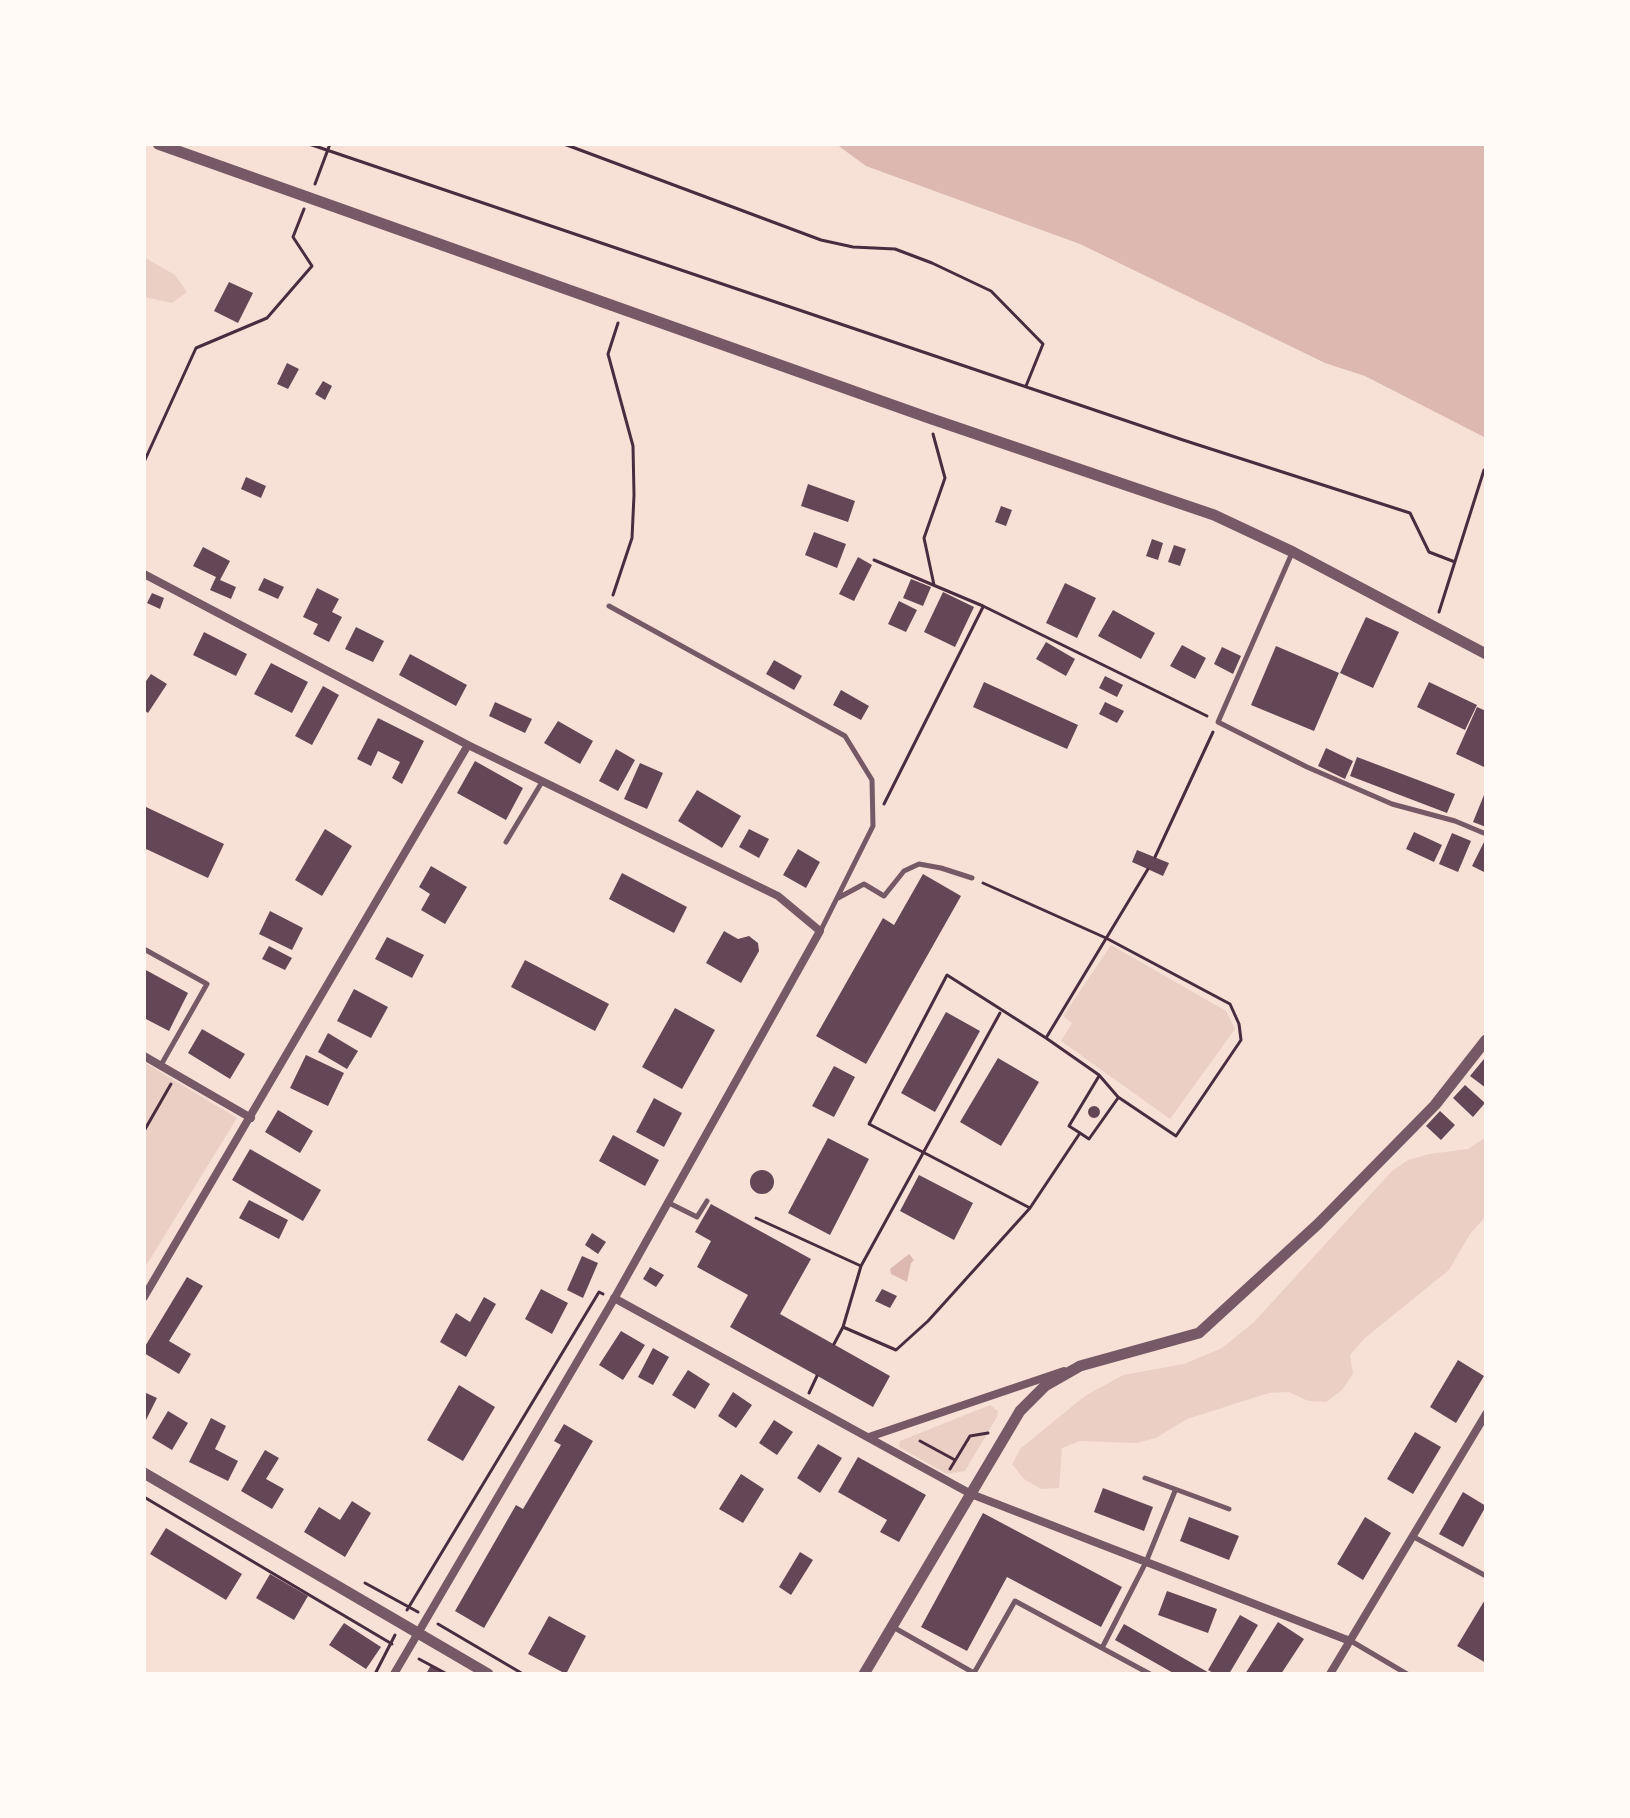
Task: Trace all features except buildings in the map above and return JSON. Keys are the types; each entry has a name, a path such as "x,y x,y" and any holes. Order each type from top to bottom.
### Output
{"street":[{"path":"158,144 929,418 1214,515 1293,552 1486,654"},
{"path":"144,574 468,745 778,896 820,931 614,1298 394,1674"},
{"path":"144,1297 468,745"},
{"path":"869,1437 1080,1366 1199,1333 1318,1224 1435,1105 1486,1040"},
{"path":"144,1056 251,1118"},
{"path":"614,1298 971,1494 1350,1641"},
{"path":"864,1674 1020,1411 1045,1386 1080,1366"},
{"path":"1330,1674 1486,1414"},
{"path":"144,1473 488,1674"}],"lane":[{"path":"1293,552 1218,722 1307,767 1392,804 1455,821 1486,834"},
{"path":"609,606 845,736 872,780 873,826 820,931"},
{"path":"506,842 543,781"},
{"path":"837,898 864,884 884,896 904,871 919,864 972,878"},
{"path":"144,949 207,984 161,1065"},
{"path":"666,1202 697,1217 707,1201"},
{"path":"1145,1478 1229,1509"},
{"path":"1102,1648 1146,1562 1175,1491"},
{"path":"1412,1535 1486,1576"},
{"path":"892,1626 974,1673 1015,1601 1150,1674"},
{"path":"1350,1641 1407,1674"}],"path":[{"path":"309,144 1198,445 1410,513 1429,552 1455,562"},
{"path":"144,462 196,348 267,318 312,266 293,237 330,144"},
{"path":"564,144 821,240 853,247 895,249 991,291 1043,344 1026,386"},
{"path":"609,606 632,538 633,446 608,354 623,309"},
{"path":"929,418 945,478 924,538 934,585"},
{"path":"1435,627 1484,470"},
{"path":"874,560 983,606 1218,722 1155,857"},
{"path":"873,826 983,606"},
{"path":"1046,1038 1148,869"},
{"path":"972,878 1106,938 1230,1004 1239,1024 1241,1040 1176,1136 1118,1097 1099,1075 947,975 869,1124 1030,1208"},
{"path":"834,1344 843,1327 861,1266 1001,1011"},
{"path":"144,1131 177,1074"},
{"path":"1099,1075 1069,1126 1089,1139 1118,1097"},
{"path":"843,1327 896,1350 928,1321 1030,1208 1080,1133"},
{"path":"756,1218 861,1266"},
{"path":"375,1674 400,1623 599,1292"},
{"path":"947,1474 970,1436 988,1433"},
{"path":"920,1441 955,1460"},
{"path":"144,1497 406,1653 447,1674"}],"shaded area":[{"path":"836,144 1486,144 1486,438 1365,376 1325,363 1080,244 866,166"},
{"path":"144,257 175,275 187,292 172,303 144,297"},
{"path":"1111,945 1226,1011 1235,1029 1170,1119 1061,1041 1072,1023 1063,1016"},
{"path":"144,1062 237,1118 144,1269"},
{"path":"1486,1137 1486,1216 1470,1234 1449,1270 1365,1338 1350,1355 1353,1374 1342,1390 1326,1402 1308,1401 1289,1392 1269,1393 1187,1419 1156,1438 1136,1443 1080,1441 1062,1448 1059,1488 1041,1489 1024,1479 1012,1464 1021,1448 1085,1396 1123,1375 1184,1364 1222,1348 1254,1322 1392,1171 1408,1160 1468,1149"},
{"path":"909,1254 914,1260 907,1282 891,1274 890,1269"},
{"path":"990,1405 998,1411 997,1417 965,1471 947,1474 899,1447 900,1441"}]}
